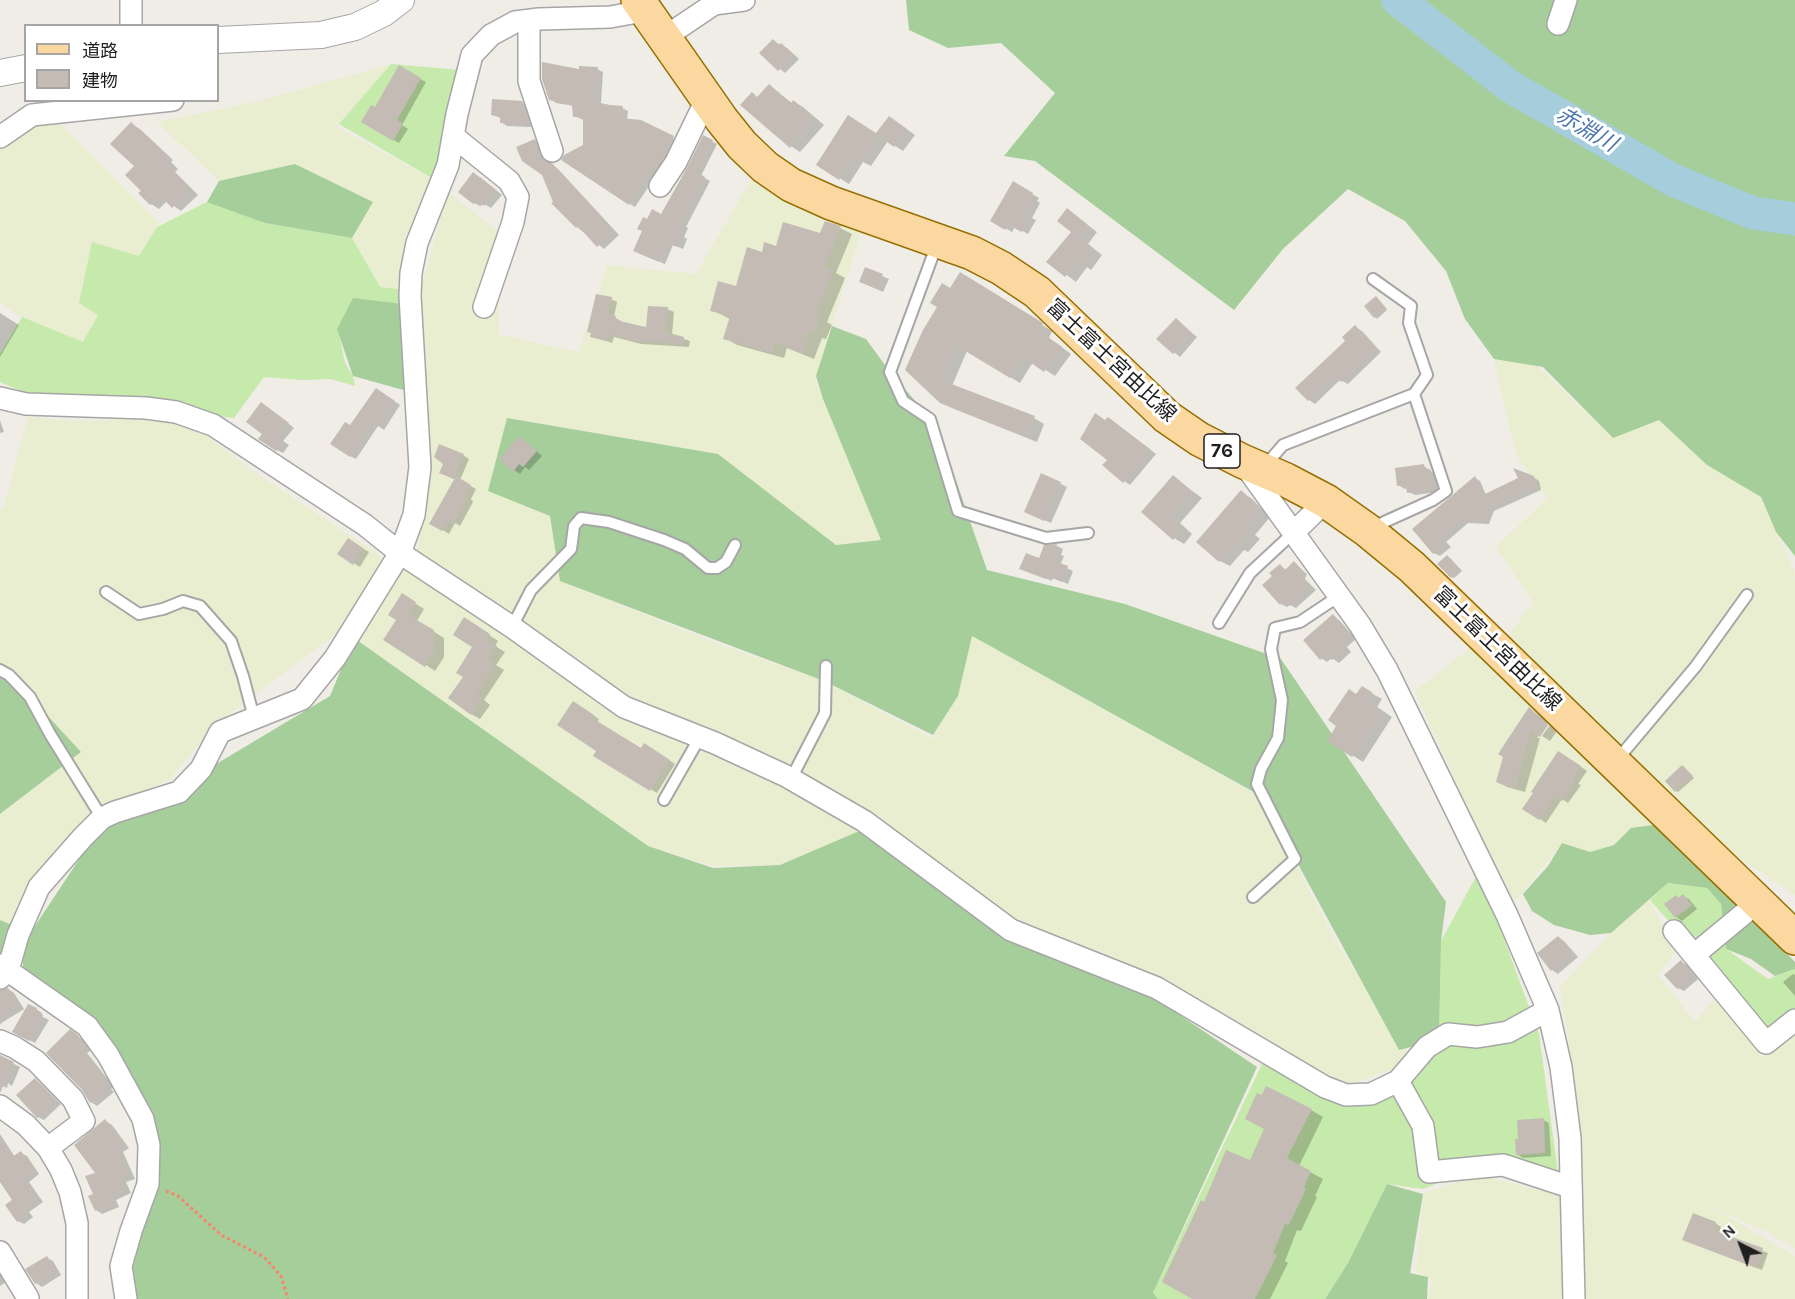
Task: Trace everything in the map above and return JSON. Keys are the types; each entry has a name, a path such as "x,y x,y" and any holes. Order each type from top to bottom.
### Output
{"main road":[{"name":"富士富士宮由比線","path":"641,4 742,145 765,167 791,185 831,203 972,253 1001,268 1037,292 1167,417 1199,439 1326,501 1367,530 1412,567 1758,902 1793,932"}],"street":[{"path":"130,0 131,24"},
{"path":"219,40 321,35 355,27 384,13 402,0"},
{"path":"665,37 714,4 744,0"},
{"path":"1558,24 1566,0"},
{"path":"126,1299 121,1266 148,1184 149,1145 143,1119 108,1054 87,1026 3,971 39,887 102,818 179,792 201,770 220,732 302,699 335,658 400,554 414,515 420,467 410,296 411,273 417,243 448,165 472,55 492,35 515,22 638,12 641,4"},
{"path":"529,21 524,86 552,152"},
{"path":"0,73 24,68"},
{"path":"660,186 676,162 707,98"},
{"path":"0,137 32,115 154,102"},
{"path":"453,136 510,181 518,197 513,222 484,307"},
{"path":"0,398 26,405 146,408 176,412 213,425 365,525 400,554 512,627 624,707 700,737 791,779 864,821 1011,930 1157,988 1325,1087 1346,1095 1371,1094 1398,1081 1427,1047 1448,1034 1477,1037 1508,1032 1548,1010"},
{"path":"1252,466 1293,533 1360,625 1387,670 1507,915 1548,1010 1561,1067 1570,1138 1574,1299"},
{"path":"1293,533 1326,501"},
{"path":"1694,955 1758,902"},
{"path":"1674,931 1766,1043 1795,1020"},
{"path":"0,1041 36,1061 73,1099 84,1121 48,1148"},
{"path":"1398,1081 1423,1126 1429,1172 1503,1165 1570,1187"},
{"path":"0,1106 26,1125 48,1148 70,1192 77,1223 77,1299"},
{"path":"0,1252 27,1299"}],"lane":[{"path":"937,241 890,372 903,401 930,418 958,511 1046,538 1088,533"},
{"path":"1252,466 1283,445 1414,394 1428,375 1409,323 1412,306 1372,279"},
{"path":"1367,530 1433,500 1446,491 1414,394"},
{"path":"512,627 531,590 571,549 574,526 581,518 609,522 664,540 685,549 708,568 717,568 726,562 735,545"},
{"path":"1219,622 1250,573 1293,533"},
{"path":"106,592 139,614 163,609 183,601 200,606 231,641 254,718"},
{"path":"1254,897 1295,859 1257,784 1261,769 1278,738 1282,700 1271,649 1275,628 1300,622 1339,596"},
{"path":"1614,763 1696,666 1747,596"},
{"path":"791,779 825,713 826,666"},
{"path":"0,670 9,675 30,697 102,818"},
{"path":"664,800 700,737"}],"path":[{"path":"148,1184 178,1196 221,1235 264,1257 282,1276 288,1299"}],"green space":[{"path":"906,0 1795,0 1795,556 1776,532 1761,497 1707,465 1659,420 1613,438 1543,367 1494,359 1465,319 1446,271 1405,221 1348,189 1283,249 1234,310 1035,161 1004,156 1055,93 1001,43 948,48 909,30"},
{"path":"391,64 337,127 437,181 403,290 380,288 352,238 373,202 296,164 219,181 157,122 252,103"},
{"path":"391,64 460,70 437,181 339,124"},
{"path":"50,113 160,224 139,256 93,242 98,315 83,343 22,317 0,303 0,147"},
{"path":"765,156 866,216 815,380 882,540 836,545 718,454 507,419 488,491 550,516 560,581 719,644 824,681 933,739 972,636 1261,797 1336,942 1414,1062 1334,1090 1021,926 780,865 714,866 648,846 354,638 418,548 430,471 419,295 448,192 499,232 499,335 579,352 607,265 696,274"},
{"path":"295,164 373,202 352,238 265,223 207,202 219,181"},
{"path":"207,202 232,207 265,223 352,238 380,287 403,290 403,304 338,329 345,363 353,376 355,386 331,379 302,380 264,377 234,418 221,417 184,402 37,398 0,382 0,354 22,317 83,342 98,315 79,303 92,242 139,256 157,227"},
{"path":"353,298 403,304 407,391 353,376 337,329"},
{"path":"832,326 866,339 890,372 937,426 987,570 1125,604 1281,659 1446,902 1441,941 1439,1040 1399,1050 1261,796 972,636 958,696 933,735 824,681 560,581 550,516 488,491 507,418 718,454 836,545 881,540 823,399 816,376"},
{"path":"1529,358 1613,438 1650,411 1707,465 1761,497 1794,571 1795,895 1707,836 1508,636 1533,602 1496,547 1547,498 1516,455 1494,359"},
{"path":"28,417 73,421 158,418 200,431 254,472 380,555 383,563 336,634 216,724 169,780 103,809 40,868 15,926 0,920 0,814 81,752 0,666 0,511 4,507"},
{"path":"354,638 648,846 713,868 780,865 871,826 1011,930 1114,971 1257,1067 1153,1293 1158,1299 135,1299 129,1264 147,1107 23,970 23,944 94,837 330,696"},
{"path":"1479,641 1660,824 1631,828 1614,845 1590,852 1562,843 1518,898 1510,902 1415,691"},
{"path":"0,664 81,752 0,814"},
{"path":"1660,824 1795,962 1795,969 1775,976 1751,959 1726,949 1721,904 1707,888 1668,883 1611,933 1590,935 1554,925 1532,911 1523,894 1548,866 1562,843 1590,852 1614,845 1631,828"},
{"path":"1479,871 1539,1034 1558,1173 1508,1155 1423,1189 1387,1184 1348,1263 1325,1299 1158,1299 1153,1293 1264,1060 1371,1094 1439,1040 1441,941"},
{"path":"1668,883 1707,888 1721,904 1726,949 1768,979 1795,969 1795,1011 1767,1032 1650,900"},
{"path":"1650,900 1675,952 1658,975 1695,1022 1713,1000 1727,1009 1763,1058 1795,1032 1795,1248 1765,1231 1712,1207 1795,1256 1795,1299 1579,1299 1580,1115 1560,987 1611,933"},
{"path":"0,920 15,926 5,956 0,956"},
{"path":"1491,1178 1566,1197 1568,1299 1428,1299 1432,1279 1416,1272 1423,1194 1457,1182"},
{"path":"1387,1184 1423,1194 1410,1273 1428,1277 1427,1299 1325,1299 1348,1263"}],"building":[{"path":"773,39 794,55 778,71 759,53"},
{"path":"542,62 579,69 579,66 598,67 595,100 598,99 598,104 623,106 621,118 641,120 674,136 665,156 653,174 650,172 629,205 561,160 564,155 583,145 583,117 573,117 572,105 549,100 542,79"},
{"path":"399,65 421,78 397,120 403,124 393,141 361,122 371,105 375,107"},
{"path":"769,84 791,103 793,100 815,118 790,148 740,105 752,92 757,97"},
{"path":"492,99 522,101 526,113 526,124 500,123 500,116 491,115"},
{"path":"848,115 876,133 889,116 907,129 894,147 879,136 861,163 854,158 839,180 816,165"},
{"path":"131,122 165,154 164,157 171,164 168,166 190,189 172,208 160,195 150,205 138,193 141,191 125,175 134,166 110,144"},
{"path":"703,135 713,140 697,172 705,177 681,223 683,223 679,233 682,235 677,247 667,243 659,262 633,251 642,231 637,229 643,217 647,219 652,209 661,214"},
{"path":"535,139 543,160 552,163 614,231 597,247 578,226 576,228 551,203 553,202 542,175 522,161 516,147"},
{"path":"473,172 496,190 484,206 477,201 473,204 458,192"},
{"path":"1013,181 1033,193 1031,197 1035,199 1026,214 1030,216 1021,232 1008,224 1005,230 990,221"},
{"path":"1067,208 1088,225 1079,237 1094,249 1081,265 1077,262 1065,277 1046,262 1071,232 1057,221"},
{"path":"825,221 841,226 825,266 833,270 816,315 821,316 814,334 810,332 802,353 775,343 772,353 723,339 730,316 710,311 718,281 736,286 747,247 762,252 764,242 776,246 783,222 820,233"},
{"path":"865,267 883,274 877,289 859,282"},
{"path":"960,272 1043,323 1039,331 1062,347 1044,372 1023,357 1010,378 957,346 941,380 1035,416 1026,437 940,403 905,370 923,330 937,307 930,303 942,283 950,288"},
{"path":"596,294 612,297 608,314 616,316 615,320 646,327 648,306 668,307 666,332 684,337 683,344 634,341 608,335 606,341 590,337 591,333 587,332"},
{"path":"1376,296 1386,308 1374,318 1364,306"},
{"path":"1176,318 1192,333 1173,354 1156,339"},
{"path":"1355,325 1376,348 1341,382 1335,376 1308,401 1295,388 1345,341 1342,337"},
{"path":"376,388 395,401 377,427 372,424 350,457 330,444 345,422 350,425"},
{"path":"261,402 289,423 278,436 284,441 276,451 258,439 262,434 246,422"},
{"path":"1095,413 1105,420 1108,417 1151,450 1123,483 1102,465 1107,460 1080,439"},
{"path":"519,436 537,451 523,467 519,464 513,472 499,459"},
{"path":"439,444 464,454 454,479 439,473 443,464 434,457"},
{"path":"1424,464 1425,469 1430,469 1432,489 1407,493 1406,485 1397,486 1395,468"},
{"path":"1513,468 1534,476 1535,487 1488,508 1484,522 1462,521 1441,538 1446,543 1433,554 1412,529 1475,476 1483,495 1518,478"},
{"path":"1041,473 1061,482 1044,521 1024,512"},
{"path":"1173,475 1193,492 1171,517 1184,527 1173,540 1141,512"},
{"path":"456,476 471,485 465,495 468,498 453,524 448,521 442,531 429,524"},
{"path":"1241,490 1262,510 1246,528 1251,533 1237,548 1234,545 1219,562 1196,542"},
{"path":"348,538 363,548 353,565 337,554"},
{"path":"1057,544 1055,550 1058,551 1055,561 1068,566 1062,582 1019,569 1026,553 1039,558 1044,545"},
{"path":"1447,555 1460,569 1451,578 1437,564"},
{"path":"1294,561 1302,570 1299,574 1311,586 1289,606 1285,601 1280,605 1262,585 1272,576 1269,573 1280,564 1285,570"},
{"path":"402,593 416,602 408,615 434,630 434,651 425,667 383,640 396,620 388,615"},
{"path":"1333,614 1351,635 1342,643 1346,648 1332,660 1327,654 1320,660 1303,640"},
{"path":"464,617 490,634 487,639 497,646 488,659 496,664 477,694 482,699 471,715 448,698 463,677 456,673 472,647 453,635"},
{"path":"1362,686 1373,693 1368,701 1383,711 1352,757 1327,741 1336,726 1328,720 1349,689 1356,694"},
{"path":"573,701 594,715 592,718 641,748 644,743 670,760 650,791 593,756 596,751 557,725"},
{"path":"1529,707 1548,725 1540,737 1531,731 1515,788 1496,782 1503,757 1498,754"},
{"path":"1558,751 1581,766 1573,779 1575,781 1562,801 1555,797 1539,820 1522,809"},
{"path":"1682,765 1693,776 1675,792 1665,781"},
{"path":"1683,894 1692,905 1675,918 1664,904 1676,895 1678,898"},
{"path":"1558,936 1573,953 1551,971 1537,953"},
{"path":"1681,960 1693,975 1677,989 1664,975"},
{"path":"8,988 19,1005 0,1017 0,990"},
{"path":"28,1004 37,1008 36,1011 43,1015 29,1041 12,1032"},
{"path":"70,1029 78,1035 85,1046 82,1049 109,1083 106,1085 109,1088 90,1103 82,1090 46,1053"},
{"path":"0,1055 14,1062 0,1093"},
{"path":"35,1078 56,1100 37,1118 16,1095"},
{"path":"1266,1086 1312,1109 1287,1158 1311,1171 1304,1188 1306,1189 1289,1225 1285,1224 1273,1253 1277,1255 1255,1299 1192,1299 1162,1282 1201,1200 1204,1202 1226,1150 1250,1160 1264,1129 1245,1119 1257,1093 1262,1095"},
{"path":"1544,1118 1545,1153 1516,1155 1517,1120"},
{"path":"105,1119 124,1144 118,1148 129,1175 121,1179 125,1190 111,1196 114,1203 95,1211 88,1196 93,1194 85,1176 95,1173 74,1145"},
{"path":"0,1137 12,1157 21,1151 34,1170 23,1178 38,1198 24,1208 28,1214 17,1222 5,1205 12,1200 0,1182"},
{"path":"1693,1213 1716,1222 1714,1229 1721,1233 1763,1248 1756,1268 1682,1240"},
{"path":"47,1256 56,1271 35,1284 25,1269"}],"waterway":[{"name":"赤淵川","path":"1398,0 1511,87 1673,180 1753,213 1795,219"}]}
